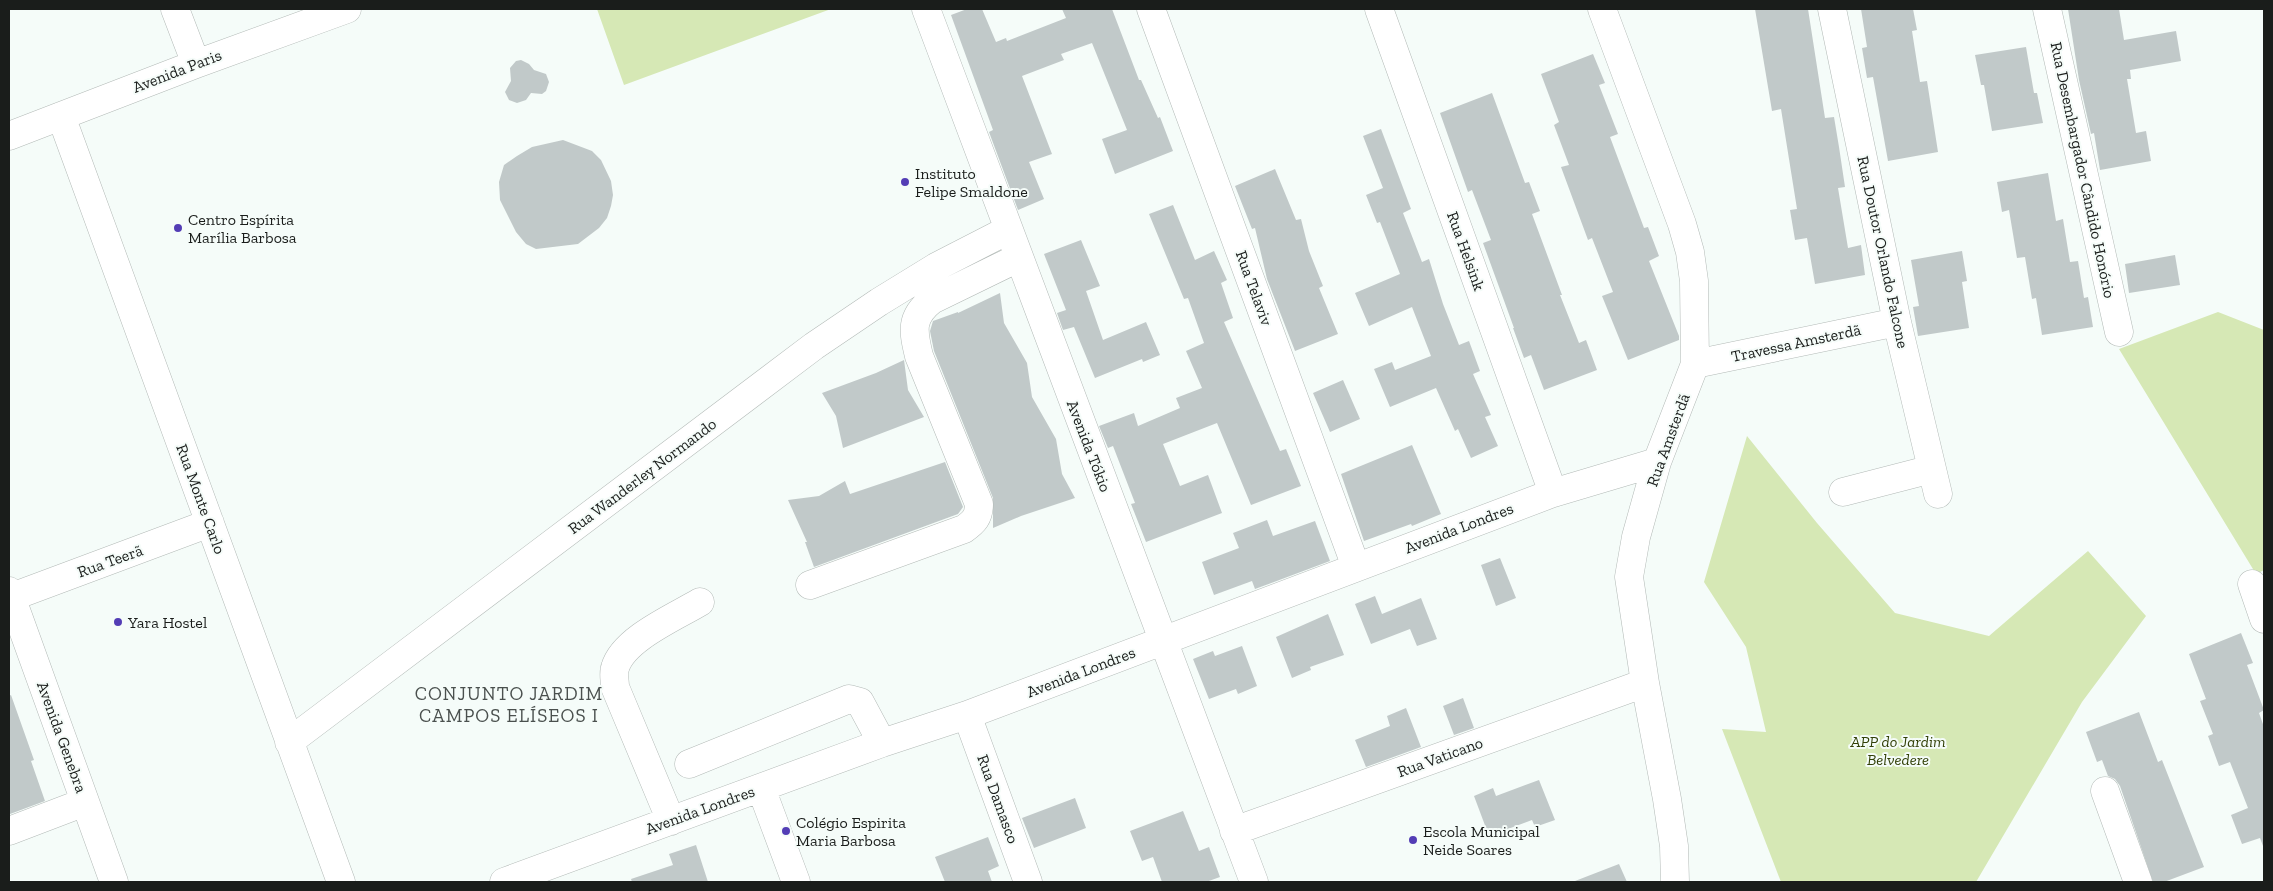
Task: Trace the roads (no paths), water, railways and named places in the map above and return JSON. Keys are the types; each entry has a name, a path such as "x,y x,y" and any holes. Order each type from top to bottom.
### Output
{"street":[{"path":"175,9 196,64"},
{"name":"Avenida Paris","path":"9,136 196,64 347,9"},
{"name":"Avenida Tókio","path":"926,9 1254,882"},
{"name":"Rua Telaviv","path":"1151,9 1356,567"},
{"name":"Rua Helsink","path":"1379,9 1554,493"},
{"name":"Rua Doutor Orlando Falcone","path":"1832,9 1897,322 1935,482 1843,492"},
{"name":"Rua Desembargador Cândido Honório","path":"2047,9 2118,332"},
{"name":"Rua Amsterdã","path":"1610,11 1690,252 1694,280 1695,364 1657,462 1636,537 1629,577 1645,683 1670,818 1674,846 1675,882"},
{"name":"Rua Monte Carlo","path":"61,116 341,882"},
{"name":"Rua Wanderley Normando","path":"289,742 814,346 936,267 1008,230"},
{"path":"810,585 964,529 974,522 979,513 979,504 919,356 915,337 915,320 922,308 932,300 1018,258"},
{"name":"Travessa Amsterdã","path":"1695,364 1897,322"},
{"name":"Avenida Londres","path":"504,882 882,743 967,715 1554,493 1657,462"},
{"name":"Rua Teerã","path":"9,596 210,524"},
{"path":"2252,584 2264,619"},
{"name":"Avenida Genebra","path":"9,596 114,882"},
{"path":"671,821 616,687 614,669 623,652 639,638 700,602"},
{"name":"Rua Vaticano","path":"1234,831 1645,683"},
{"path":"689,764 850,700 860,702 882,743"},
{"name":"Rua Damasco","path":"967,715 1028,882"},
{"path":"761,788 796,882"},
{"path":"2105,791 2138,882"},
{"path":"9,831 85,802"}],"place":[{"name":"Instituto Felipe Smaldone","path":"905,182"},
{"name":"Centro Espírita Marília Barbosa","path":"178,228"},
{"name":"Yara Hostel","path":"118,622"},
{"name":"Colégio Espirita Maria Barbosa","path":"786,831"},
{"name":"Escola Municipal Neide Soares","path":"1413,840"}],"district":[{"name":"CONJUNTO JARDIM CAMPOS ELÍSEOS I","path":"509,704"}],"park label":[{"name":"APP do Jardim Belvedere","path":"1898,750"}]}
